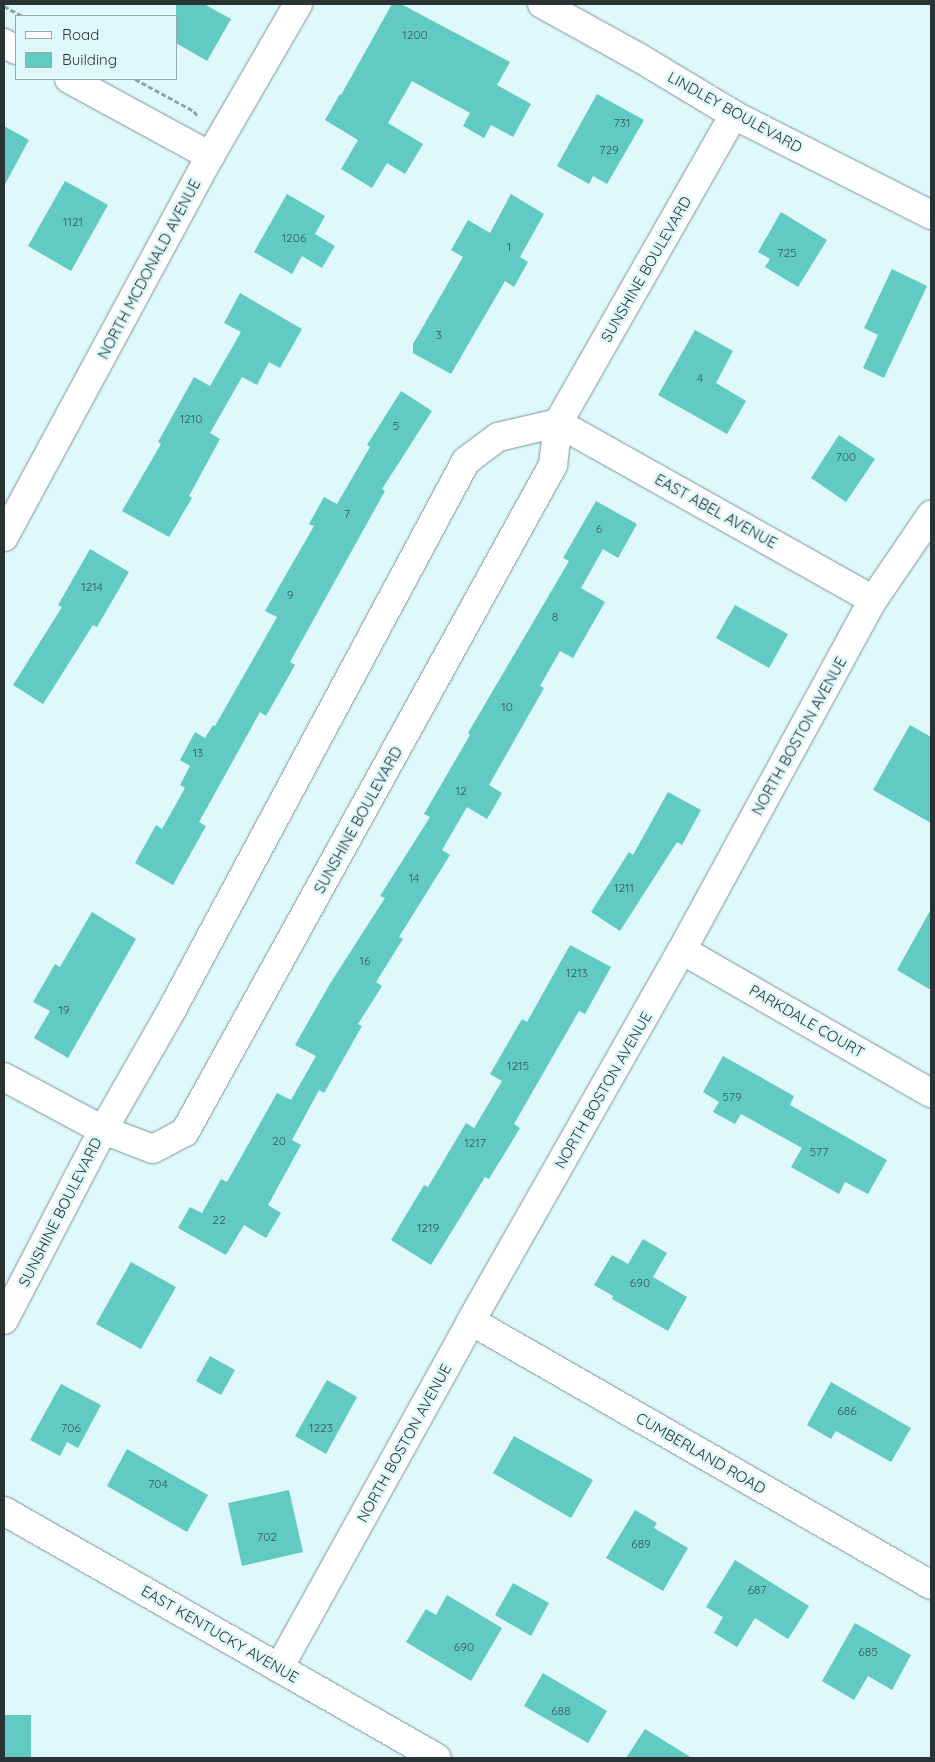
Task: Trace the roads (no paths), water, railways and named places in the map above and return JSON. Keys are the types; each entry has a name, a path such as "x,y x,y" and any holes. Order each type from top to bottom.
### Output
{"street":[{"name":"NORTH MCDONALD AVENUE","path":"4,537 210,156 298,4"},
{"name":"LINDLEY BOULEVARD","path":"542,4 638,57 734,114 931,215"},
{"path":"4,43 15,49"},
{"path":"71,80 210,156"},
{"name":"SUNSHINE BOULEVARD","path":"102,1130 153,1150 185,1132 553,465 558,423 734,114"},
{"name":"SUNSHINE BOULEVARD","path":"4,1320 102,1130 170,1012 466,462 498,437 558,423"},
{"name":"EAST ABEL AVENUE","path":"558,423 873,600"},
{"name":"NORTH BOSTON AVENUE","path":"279,1668 470,1321 682,950 873,600 930,521"},
{"name":"PARKDALE COURT","path":"682,950 931,1093"},
{"path":"4,1077 102,1130"},
{"name":"CUMBERLAND ROAD","path":"470,1321 931,1585"},
{"name":"EAST KENTUCKY AVENUE","path":"4,1511 437,1758"}]}
